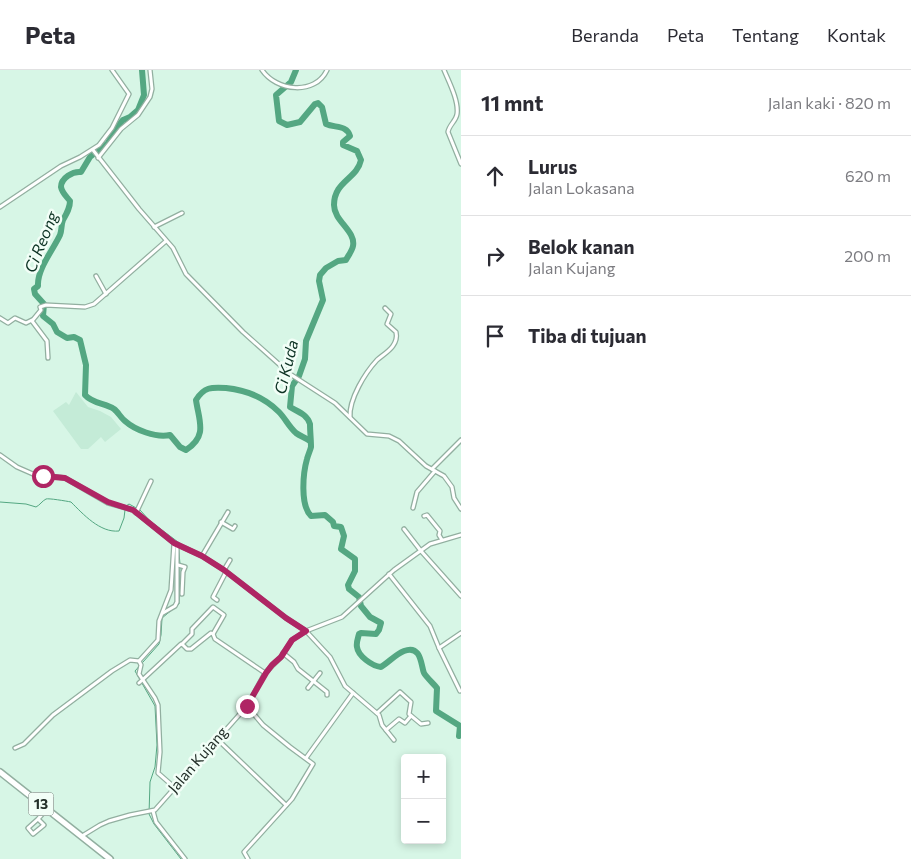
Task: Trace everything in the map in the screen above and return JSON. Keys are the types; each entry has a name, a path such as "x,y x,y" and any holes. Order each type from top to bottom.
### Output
{"highway":[{"name":"13","path":"0,772 110,859"}],"street":[{"path":"0,207 61,166 93,151 103,141 129,96 129,91 112,70"},
{"path":"98,158 121,129 138,114 150,96 152,88 150,70"},
{"path":"262,70 268,77 283,86 304,87 312,85 322,78 327,70"},
{"path":"444,70 454,94 457,113 448,132 461,164"},
{"path":"93,151 177,254 186,274 243,332 294,377 330,399 370,435 384,434 399,442 420,462 444,476 452,487 454,498 461,509"},
{"path":"154,227 182,213"},
{"path":"0,318 8,323 15,318 26,323 32,320 41,310 40,307 44,305 90,306 166,241"},
{"path":"96,276 106,294"},
{"path":"350,418 350,407 360,385 377,360 389,352 396,339 396,332 387,324 391,314 385,308"},
{"path":"32,320 47,341 48,358"},
{"path":"413,508 417,492 433,470 461,440"},
{"path":"0,455 17,468 32,474 65,478 108,502 138,510 177,544 202,556 225,571 306,631 330,657 343,683 377,713 394,740"},
{"path":"138,510 151,481"},
{"path":"202,556 228,512"},
{"path":"424,516 427,516 437,526 442,540"},
{"path":"221,522 233,529 235,526"},
{"path":"404,529 461,596"},
{"name":"Jalan Kujang","path":"153,811 247,706 266,673 284,653 292,640 306,631 335,621 357,605 389,574 430,544 461,534"},
{"path":"177,544 180,593"},
{"path":"174,787 158,772 160,753 158,705 141,681 139,674 140,663 157,641 159,622 171,592 177,544"},
{"path":"218,600 213,597 230,560"},
{"path":"162,613 176,604 180,593 185,567 179,565"},
{"path":"389,574 430,626 438,648 460,691"},
{"path":"141,681 192,634 192,629 213,607 224,615 213,634"},
{"path":"438,648 461,633"},
{"path":"182,644 187,649 191,649 208,634 213,634"},
{"path":"213,634 215,639 266,673"},
{"path":"284,653 298,670 327,692 326,695"},
{"path":"15,748 24,744 53,715 112,671 130,660 140,663"},
{"path":"308,688 320,673"},
{"path":"377,713 400,692 412,703 409,712 411,716 421,724 428,723"},
{"path":"306,758 353,693"},
{"path":"247,706 263,725 313,765 292,799 244,852 248,859"},
{"path":"386,730 399,719 405,723 411,716"},
{"path":"217,739 286,805"},
{"path":"38,819 44,825 33,834 28,828 47,809"},
{"path":"82,837 109,821 153,811 154,820 185,859"}],"shaded area":[{"path":"76,392 88,407 111,417 121,429 105,442 101,437 88,449 81,449 53,411 66,402 69,405"}],"waterway":[{"name":"Ci Reong","path":"142,70 144,95 138,110 123,120 108,143 90,157 81,172 74,173 63,181 62,191 70,201 68,210 62,222 60,235 43,266 38,286 34,289 35,294 44,304 43,316 53,324 57,332 67,338 74,337 80,340 86,365 85,395 114,409 125,421 140,430 152,434 170,435 180,447 186,450 193,445 200,434 200,421 196,400 205,390 226,388 248,393 268,403 279,412 296,433 310,441"},
{"name":"Ci Kuda","path":"296,70 291,82 276,95 279,121 287,125 300,122 318,103 322,107 326,124 343,128 348,132 350,136 343,142 343,145 357,151 361,160 355,172 341,185 335,197 334,205 337,216 351,236 353,241 352,248 346,260 338,261 326,268 320,275 319,281 323,300 306,341 305,359 299,376 292,386 290,407 304,416 310,424 311,447 307,458 304,480 305,504 311,516 325,515 333,522 334,526 341,527 344,536 341,549 355,559 355,571 348,585 349,589 359,597 361,606 370,617 381,623 376,634 359,634 357,645 360,654 370,663 381,667 401,652 410,650 417,653 420,657 424,673 437,688 436,711 460,726 459,736 461,735"},
{"path":"0,502 26,504 36,507 46,499 71,502 92,522 112,531 119,531 125,510"},
{"path":"126,506 129,504 140,510 150,521 178,542 180,564"},
{"path":"180,568 179,604 162,618 159,644 135,671 155,706 157,745 155,767 150,782 149,814 154,824 181,859"}],"route":[{"path":"43,476 65,478 108,502 133,510 174,543 202,556 224,570 286,618 306,631 292,640 279,660 272,665 247,706"}]}
